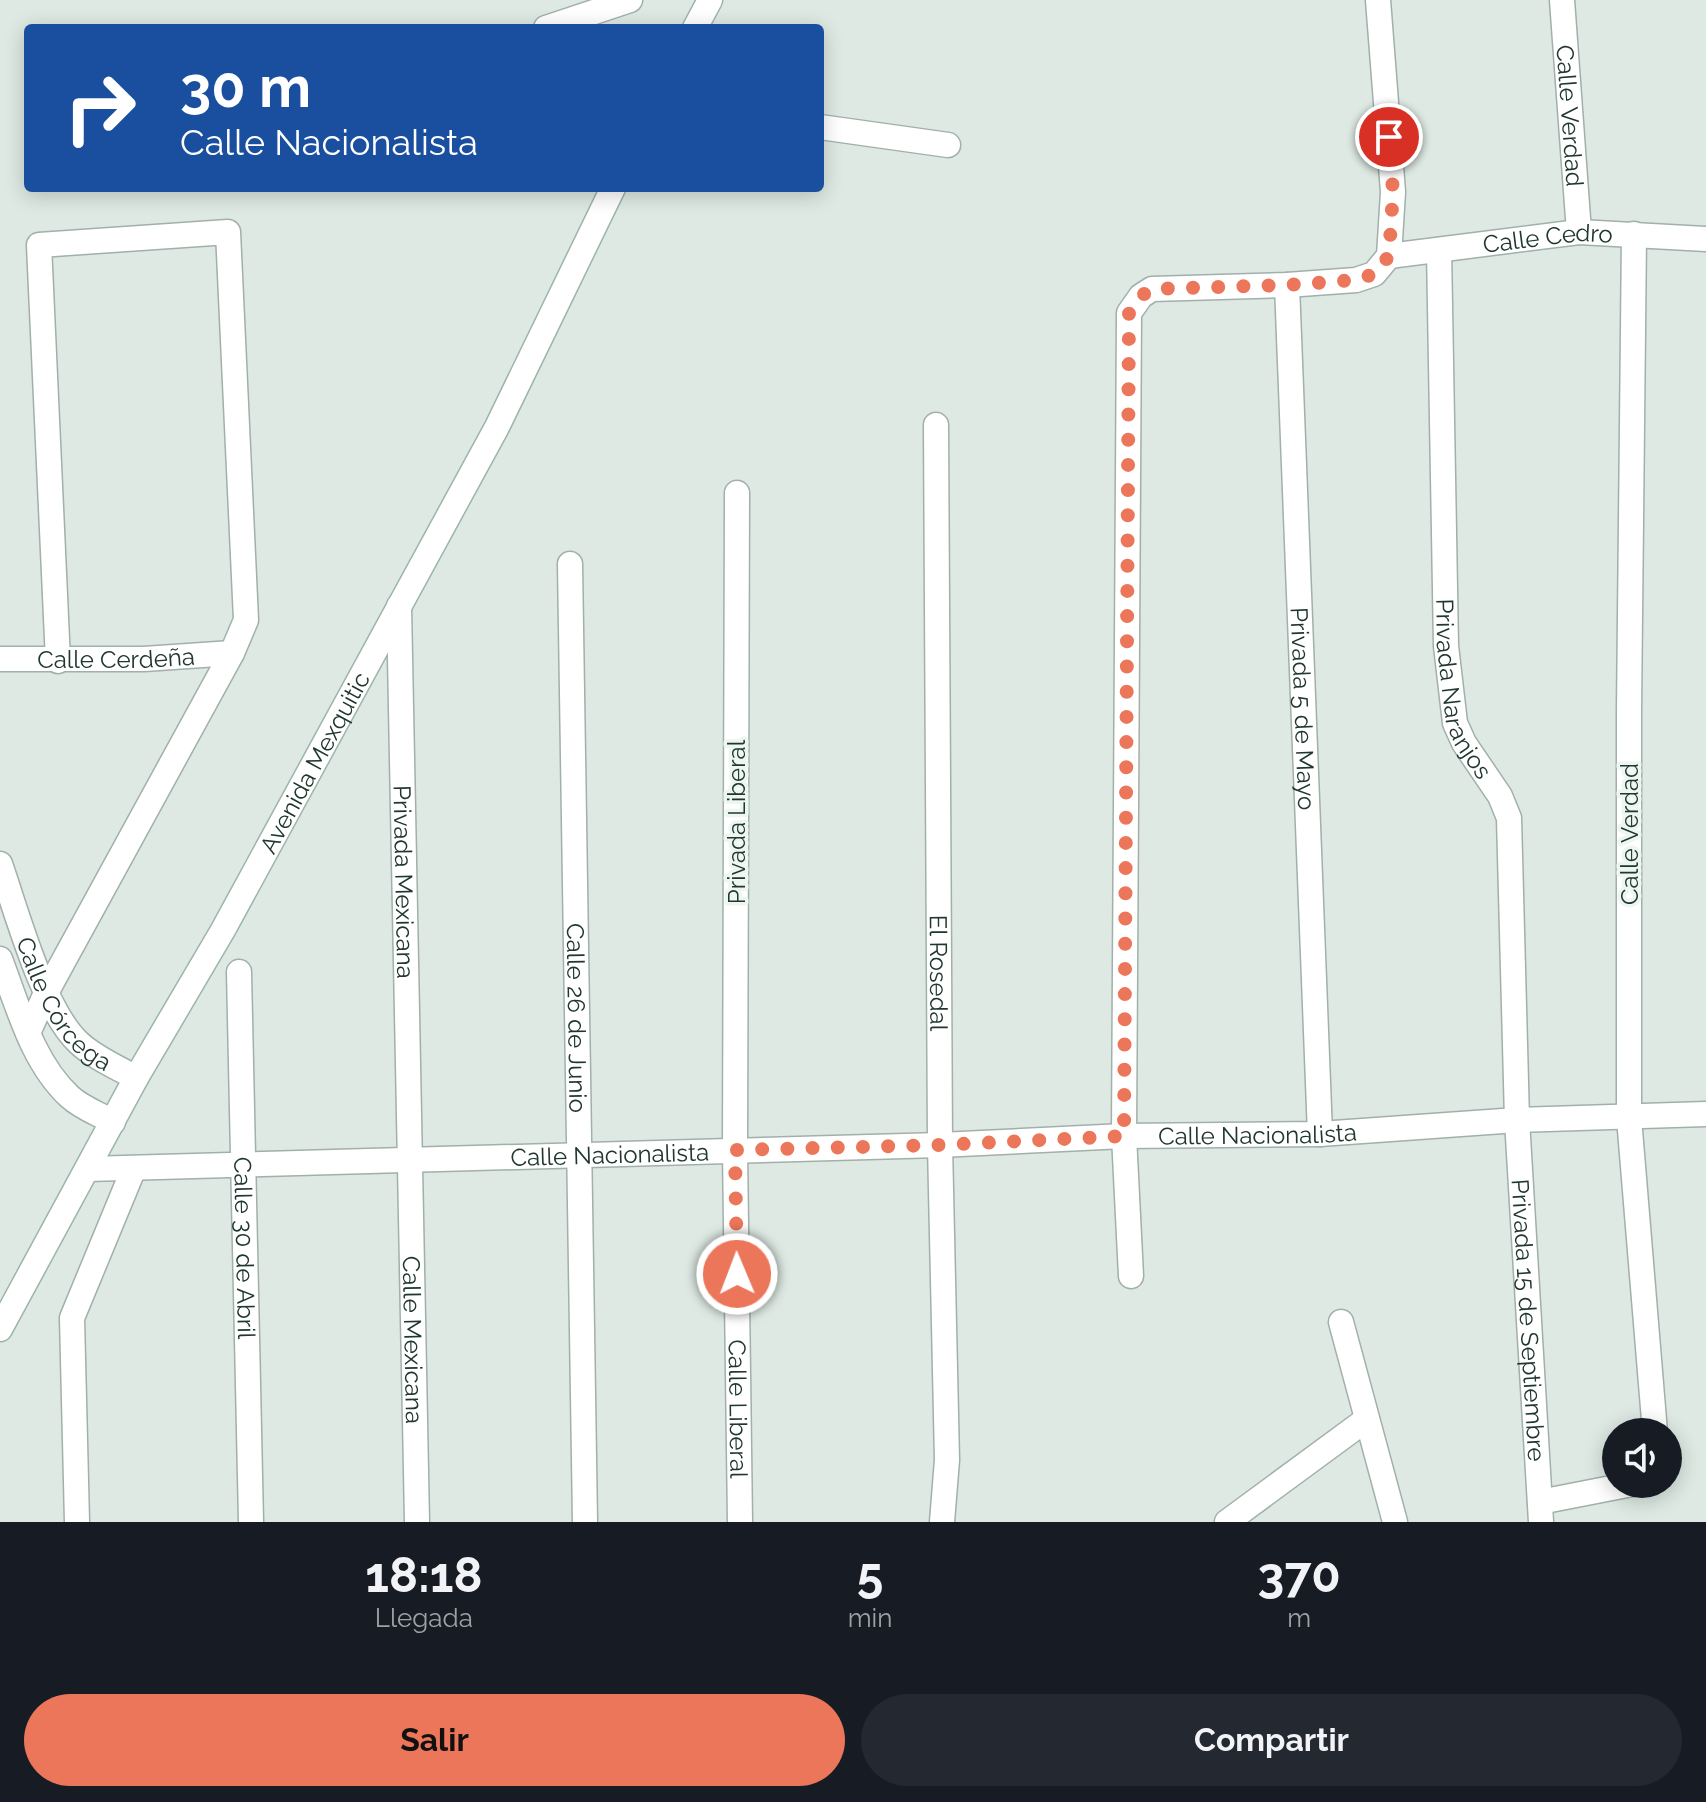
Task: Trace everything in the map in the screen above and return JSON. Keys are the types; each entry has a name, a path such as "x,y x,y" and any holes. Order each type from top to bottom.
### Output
{"street":[{"path":"558,24 630,0"},
{"path":"697,24 710,0"},
{"path":"1131,1276 1124,1136 1129,313 1141,296 1152,289 1356,280 1374,274 1389,256 1393,192 1378,0"},
{"name":"Calle Verdad","path":"1562,0 1579,232"},
{"path":"824,128 948,145"},
{"name":"Avenida Mexquitic","path":"0,1329 136,1078 223,930 497,427 611,192"},
{"path":"28,1033 46,993 232,653 246,620 228,232 39,245 58,661"},
{"name":"Calle Cedro","path":"1389,256 1579,232 1706,239"},
{"name":"Calle Verdad","path":"1634,234 1629,1118 1654,1418"},
{"name":"Privada Naranjos","path":"1439,250 1446,646 1455,723 1464,743 1500,796 1509,818 1517,1120"},
{"name":"Privada 5 de Mayo","path":"1287,285 1320,1134"},
{"name":"El Rosedal","path":"936,425 940,1145 947,1460 942,1522"},
{"name":"Privada Liberal","path":"735,1150 737,493"},
{"name":"Calle 26 de Junio","path":"570,564 585,1522"},
{"name":"Privada Mexicana","path":"399,606 410,1160"},
{"name":"Calle Cerdeña","path":"0,659 58,661 232,653"},
{"name":"Calle Córcega","path":"0,864 46,993 59,1019 78,1042 136,1078"},
{"name":"Calle Córcega","path":"0,959 42,1061 70,1097 113,1122"},
{"name":"Calle 30 de Abril","path":"239,972 251,1522"},
{"name":"Calle Nacionalista","path":"88,1169 940,1145 1124,1136 1320,1134 1517,1120 1706,1114"},
{"name":"Privada 15 de Septiembre","path":"1517,1120 1541,1512"},
{"name":"Calle Liberal","path":"735,1150 740,1522"},
{"name":"Calle Mexicana","path":"410,1160 417,1522"},
{"path":"77,1522 72,1318 134,1168"},
{"path":"1341,1322 1395,1522"},
{"path":"1227,1522 1367,1419"},
{"path":"1541,1512 1602,1493"}],"route":[{"path":"737,1274 735,1150 1124,1136 1129,313 1141,296 1152,289 1287,285 1356,280 1374,274 1389,256 1393,192 1389,137"}]}
